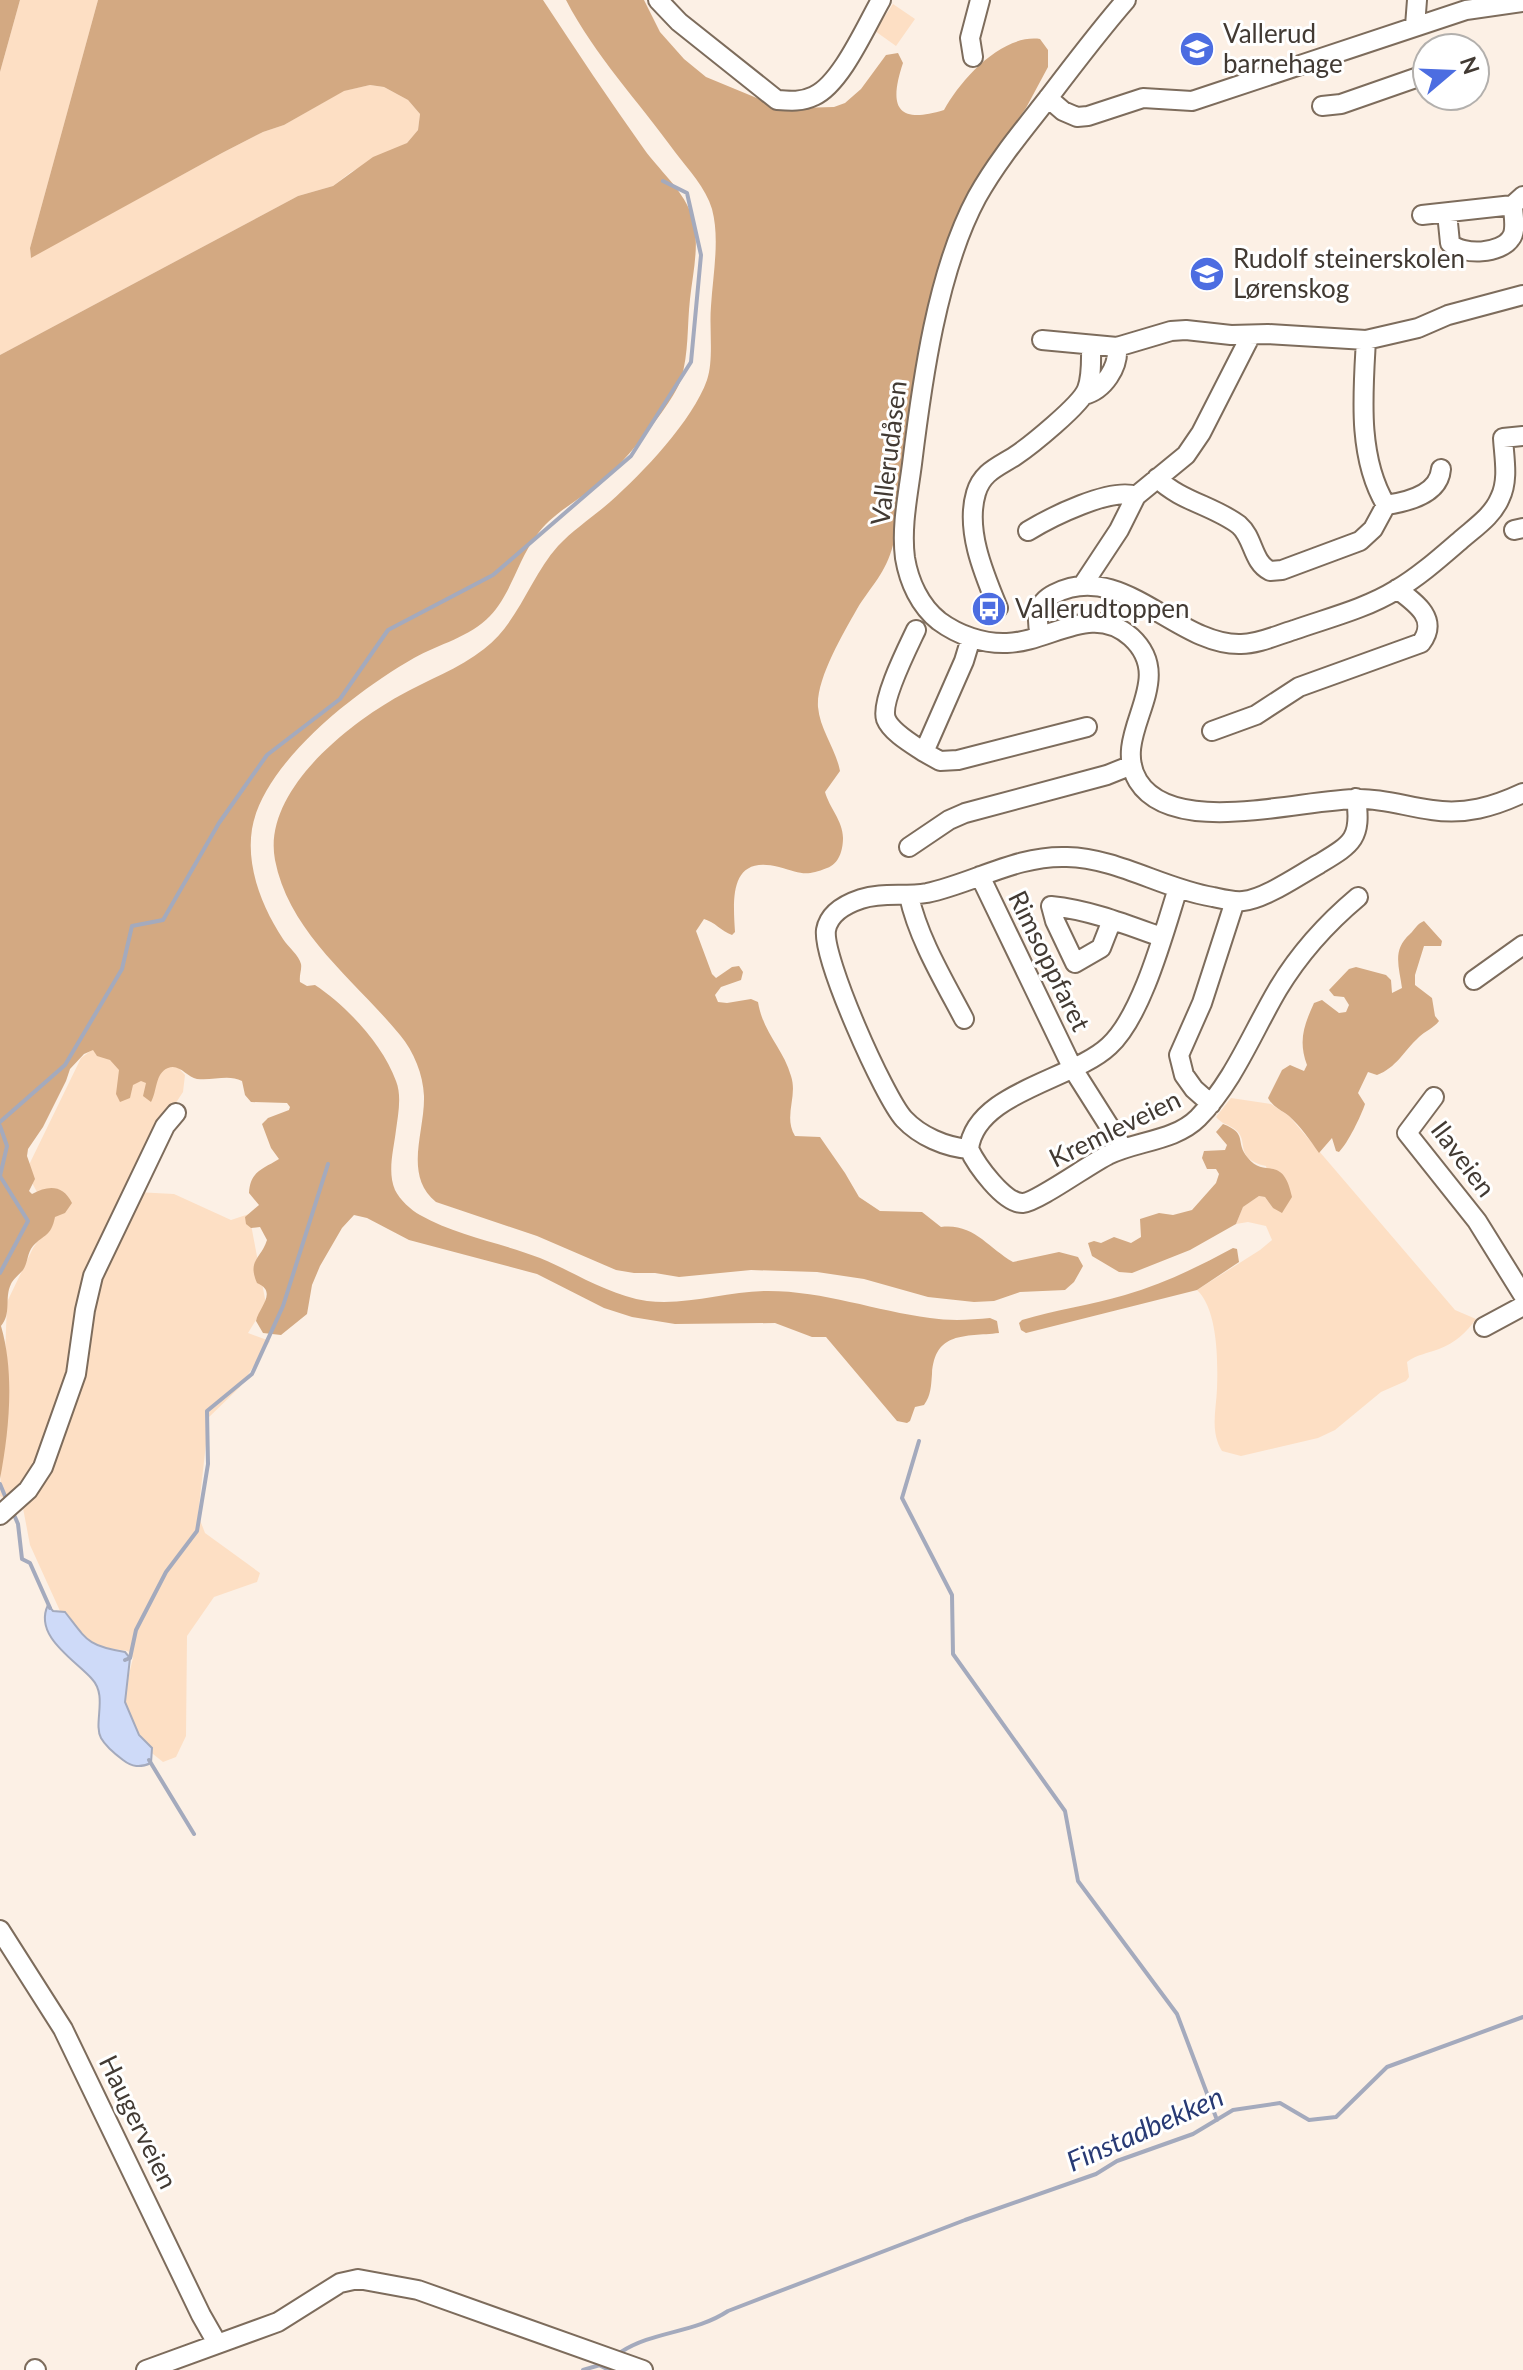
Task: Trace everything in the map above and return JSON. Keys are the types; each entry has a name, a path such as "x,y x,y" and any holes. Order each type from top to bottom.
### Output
{"street":[{"path":"663,5 777,100 798,102 817,95 835,78 881,0"},
{"path":"973,57 970,38 980,0"},
{"name":"Vallerudåsen","path":"1126,0 993,172 964,226 936,321 919,412 904,528 908,571 916,592 932,614 951,628 971,638 1006,643 1084,623 1101,622 1121,630 1140,647 1146,662 1148,685 1131,741 1132,765"},
{"path":"1415,26 1417,0"},
{"path":"1048,98 1063,111 1077,117 1143,98 1192,101 1466,10 1523,2"},
{"path":"1322,106 1341,104 1411,80"},
{"path":"1422,215 1518,200 1511,240 1496,248 1471,252 1454,248 1450,243 1447,213"},
{"path":"1042,340 1117,347 1171,331 1366,340 1418,328 1448,315 1523,295"},
{"path":"1082,586 1119,530 1136,496 1186,455 1201,433 1251,335"},
{"path":"1366,340 1364,427 1376,485 1386,505"},
{"path":"1084,395 1090,378 1091,346"},
{"path":"998,608 973,528 974,497 979,485 989,471 1023,450 1084,395 1095,392 1103,385 1117,359 1117,347"},
{"path":"1040,635 1037,614 1042,603 1060,591 1082,586 1118,592 1210,638 1238,645 1266,640 1347,612 1397,589 1492,511 1504,485 1503,438 1523,436"},
{"path":"1157,478 1171,490 1242,528 1260,563 1270,571 1282,570 1354,545 1367,536 1386,505 1407,501 1432,488 1441,475 1441,469"},
{"path":"1028,531 1102,497 1122,492 1136,496"},
{"path":"1212,731 1256,715 1299,687 1421,643 1427,633 1426,616 1419,606 1397,589"},
{"path":"916,630 887,701 885,716 890,725 924,752 940,761 958,760 1087,727"},
{"path":"924,752 971,638"},
{"path":"909,847 965,813 1107,775 1132,765 1139,782 1150,795 1166,804 1186,808 1263,810 1356,798 1461,812 1490,807 1523,793"},
{"path":"969,1149 927,1136 895,1108 829,952 826,931 832,916 839,909 873,896 909,896 941,889 1026,861 1067,857 1112,866 1178,888 1235,901 1247,900 1272,889 1350,843 1358,829 1356,798"},
{"name":"Rimsoppfaret","path":"980,876 1073,1069 1123,1148"},
{"name":"Rimsoppfaret","path":"969,1149 978,1124 996,1108 1107,1048 1124,1027 1141,993 1178,888"},
{"path":"909,896 934,959 964,1019"},
{"name":"Kremleveien","path":"969,1149 981,1169 1004,1194 1024,1203 1123,1148 1192,1124 1211,1104 1235,1070 1295,964 1334,918 1358,897"},
{"name":"Kremleveien","path":"1211,1104 1188,1081 1181,1069 1179,1055 1207,989 1235,901"},
{"path":"1112,920 1161,937"},
{"path":"1474,980 1523,945"},
{"name":"Ilaveien","path":"1434,1097 1407,1133 1477,1221 1523,1295"},
{"path":"0,1515 28,1490 43,1467 76,1374 93,1276 165,1126 176,1113"},
{"path":"1484,1327 1523,1306"},
{"name":"Haugerveien","path":"0,1930 63,2029 217,2343"},
{"path":"146,2370 278,2322 340,2283 358,2279 418,2290 643,2370"}],"shaded area":[{"path":"0,0 20,0 0,72"},
{"path":"20,0 98,0 30,248 31,257 343,91 370,85 384,87 408,100 420,114 418,130 407,143 351,172 333,186 298,196 0,355 0,72"},
{"path":"98,0 543,0 631,131 687,204 694,223 695,256 685,360 681,379 669,402 612,473 543,527 530,545 504,598 490,616 473,629 414,658 367,688 316,730 294,754 274,778 260,804 252,829 251,858 268,914 300,961 300,982 307,986 315,985 339,1004 363,1027 390,1067 399,1099 392,1176 395,1190 409,1208 449,1228 540,1258 605,1289 647,1301 677,1302 753,1292 789,1292 930,1318 990,1318 997,1321 999,1333 963,1336 945,1343 934,1360 928,1398 924,1405 915,1407 907,1423 897,1421 826,1337 812,1337 775,1323 675,1324 632,1317 604,1308 537,1274 409,1240 367,1218 354,1215 342,1228 320,1266 312,1285 307,1314 281,1335 263,1333 256,1321 267,1295 257,1283 254,1264 267,1240 260,1227 251,1228 246,1224 245,1217 259,1205 249,1193 252,1180 258,1172 279,1159 262,1124 290,1107 287,1103 251,1102 245,1095 242,1081 237,1079 197,1079 172,1067 164,1070 158,1078 151,1102 143,1096 146,1083 141,1081 133,1085 130,1098 120,1102 116,1094 119,1070 110,1060 97,1056 93,1050 84,1054 70,1069 43,1127 28,1149 27,1156 35,1179 29,1191 32,1194 55,1188 72,1203 65,1213 55,1217 49,1232 33,1246 25,1267 9,1289 6,1316 1,1326 8,1363 9,1402 0,1479 0,355 298,196 333,186 373,157 407,143 418,130 420,114 408,100 384,87 370,85 344,91 284,125 222,153 31,258 30,248"},
{"path":"566,0 644,0 660,32 684,59 706,77 769,103 797,108 834,107 845,103 861,89 886,55 898,53 903,63 897,90 900,108 915,115 928,114 944,110 961,85 997,51 1026,39 1040,39 1048,50 1048,67 1026,108 980,173 960,214 916,363 893,545 882,571 838,644 821,683 819,715 840,771 825,792 842,832 840,856 831,866 808,873 763,865 751,867 743,873 735,894 735,932 732,935 704,919 696,931 716,978 732,967 739,966 743,972 741,980 721,987 715,995 718,1002 751,999 758,1002 764,1023 791,1076 790,1121 795,1136 820,1137 859,1197 880,1211 922,1212 941,1227 972,1233 1013,1262 1059,1252 1078,1257 1083,1266 1065,1290 1020,1292 994,1301 974,1302 928,1297 864,1279 817,1272 751,1270 679,1277 634,1273 616,1270 537,1236 436,1202 420,1179 418,1152 424,1096 420,1072 413,1056 400,1035 309,933 283,886 275,860 274,835 282,810 295,786 313,763 356,724 410,690 464,663 496,638 548,558 570,534 610,502 651,462 679,429 707,380 716,244 712,209 696,179 604,60"},
{"path":"893,4 915,19 896,46 875,31"},
{"path":"1424,921 1442,941 1441,946 1424,946 1415,985 1432,998 1439,1021 1389,1068 1377,1075 1368,1072 1358,1093 1365,1104 1346,1142 1339,1152 1332,1138 1319,1153 1289,1116 1268,1098 1282,1070 1290,1065 1304,1071 1307,1065 1303,1033 1314,1003 1322,1000 1339,1013 1346,1012 1349,1005 1344,997 1334,996 1329,990 1349,969 1356,967 1386,975 1391,980 1392,993 1402,988 1399,952 1404,940"},
{"path":"93,1049 173,1062 185,1075 183,1092 160,1127 136,1192 174,1194 231,1220 249,1214 266,1304 248,1333 270,1341 240,1387 209,1417 198,1515 205,1533 260,1573 257,1582 214,1597 187,1636 186,1736 176,1757 163,1762 143,1746 121,1707 133,1658 128,1651 94,1646 60,1611 30,1545 23,1508 0,1496 7,1302 33,1248 52,1221 26,1171 81,1058"},
{"path":"1231,1098 1271,1104 1289,1116 1455,1310 1476,1319 1450,1344 1407,1362 1409,1377 1406,1381 1381,1392 1335,1430 1318,1438 1241,1456 1222,1451 1216,1436 1215,1336 1209,1310 1197,1290 1272,1240 1266,1226 1248,1222 1236,1224 1243,1207 1259,1196 1265,1197 1273,1208 1266,1166 1249,1158 1238,1132 1216,1117"},
{"path":"1223,1124 1236,1131 1244,1152 1254,1164 1284,1175 1292,1197 1282,1213 1273,1208 1265,1197 1259,1196 1243,1207 1236,1224 1190,1250 1132,1273 1119,1272 1092,1256 1088,1243 1101,1243 1114,1237 1131,1243 1141,1237 1140,1219 1159,1213 1173,1215 1192,1210 1216,1183 1219,1174 1216,1169 1207,1169 1202,1158 1204,1151 1225,1150 1227,1145 1216,1132"},
{"path":"1233,1248 1237,1249 1239,1262 1197,1290 1026,1333 1021,1330 1019,1323 1022,1320 1139,1291"}],"water":[{"path":"48,1605 53,1611 65,1612 95,1644 125,1652 130,1658 125,1702 139,1735 152,1748 151,1763 140,1766 130,1764 103,1741 98,1725 100,1701 97,1686 51,1637 46,1627"}],"waterway":[{"path":"0,1122 65,1065 122,969 132,926 163,920 219,823 267,755 340,699 388,630 493,575 631,456 691,362 701,255 687,193 663,181"},
{"path":"0,1126 7,1146 0,1176 28,1221 0,1273"},
{"path":"125,1660 130,1658 136,1630 166,1572 197,1531 208,1464 207,1411 252,1374 283,1306 328,1164"},
{"path":"919,1441 902,1498 952,1595 953,1654 1065,1811 1078,1881 1177,2014 1217,2120"},
{"path":"0,1484 5,1496"},
{"path":"15,1517 22,1559 30,1563 50,1608"},
{"path":"149,1760 194,1834"},
{"name":"Finstadbekken","path":"621,2352 647,2340 702,2324 728,2311 965,2220 1096,2174 1117,2161 1193,2134 1233,2110 1280,2103 1309,2120 1336,2117 1387,2067 1523,2017"},
{"path":"599,2365 609,2370"},
{"path":"583,2370 600,2365"}],"place":[{"name":"Vallerud barnehage","path":"1197,49"},
{"name":"Rudolf steinerskolen Lørenskog","path":"1207,274"},
{"name":"Vallerudtoppen","path":"989,609"}]}
